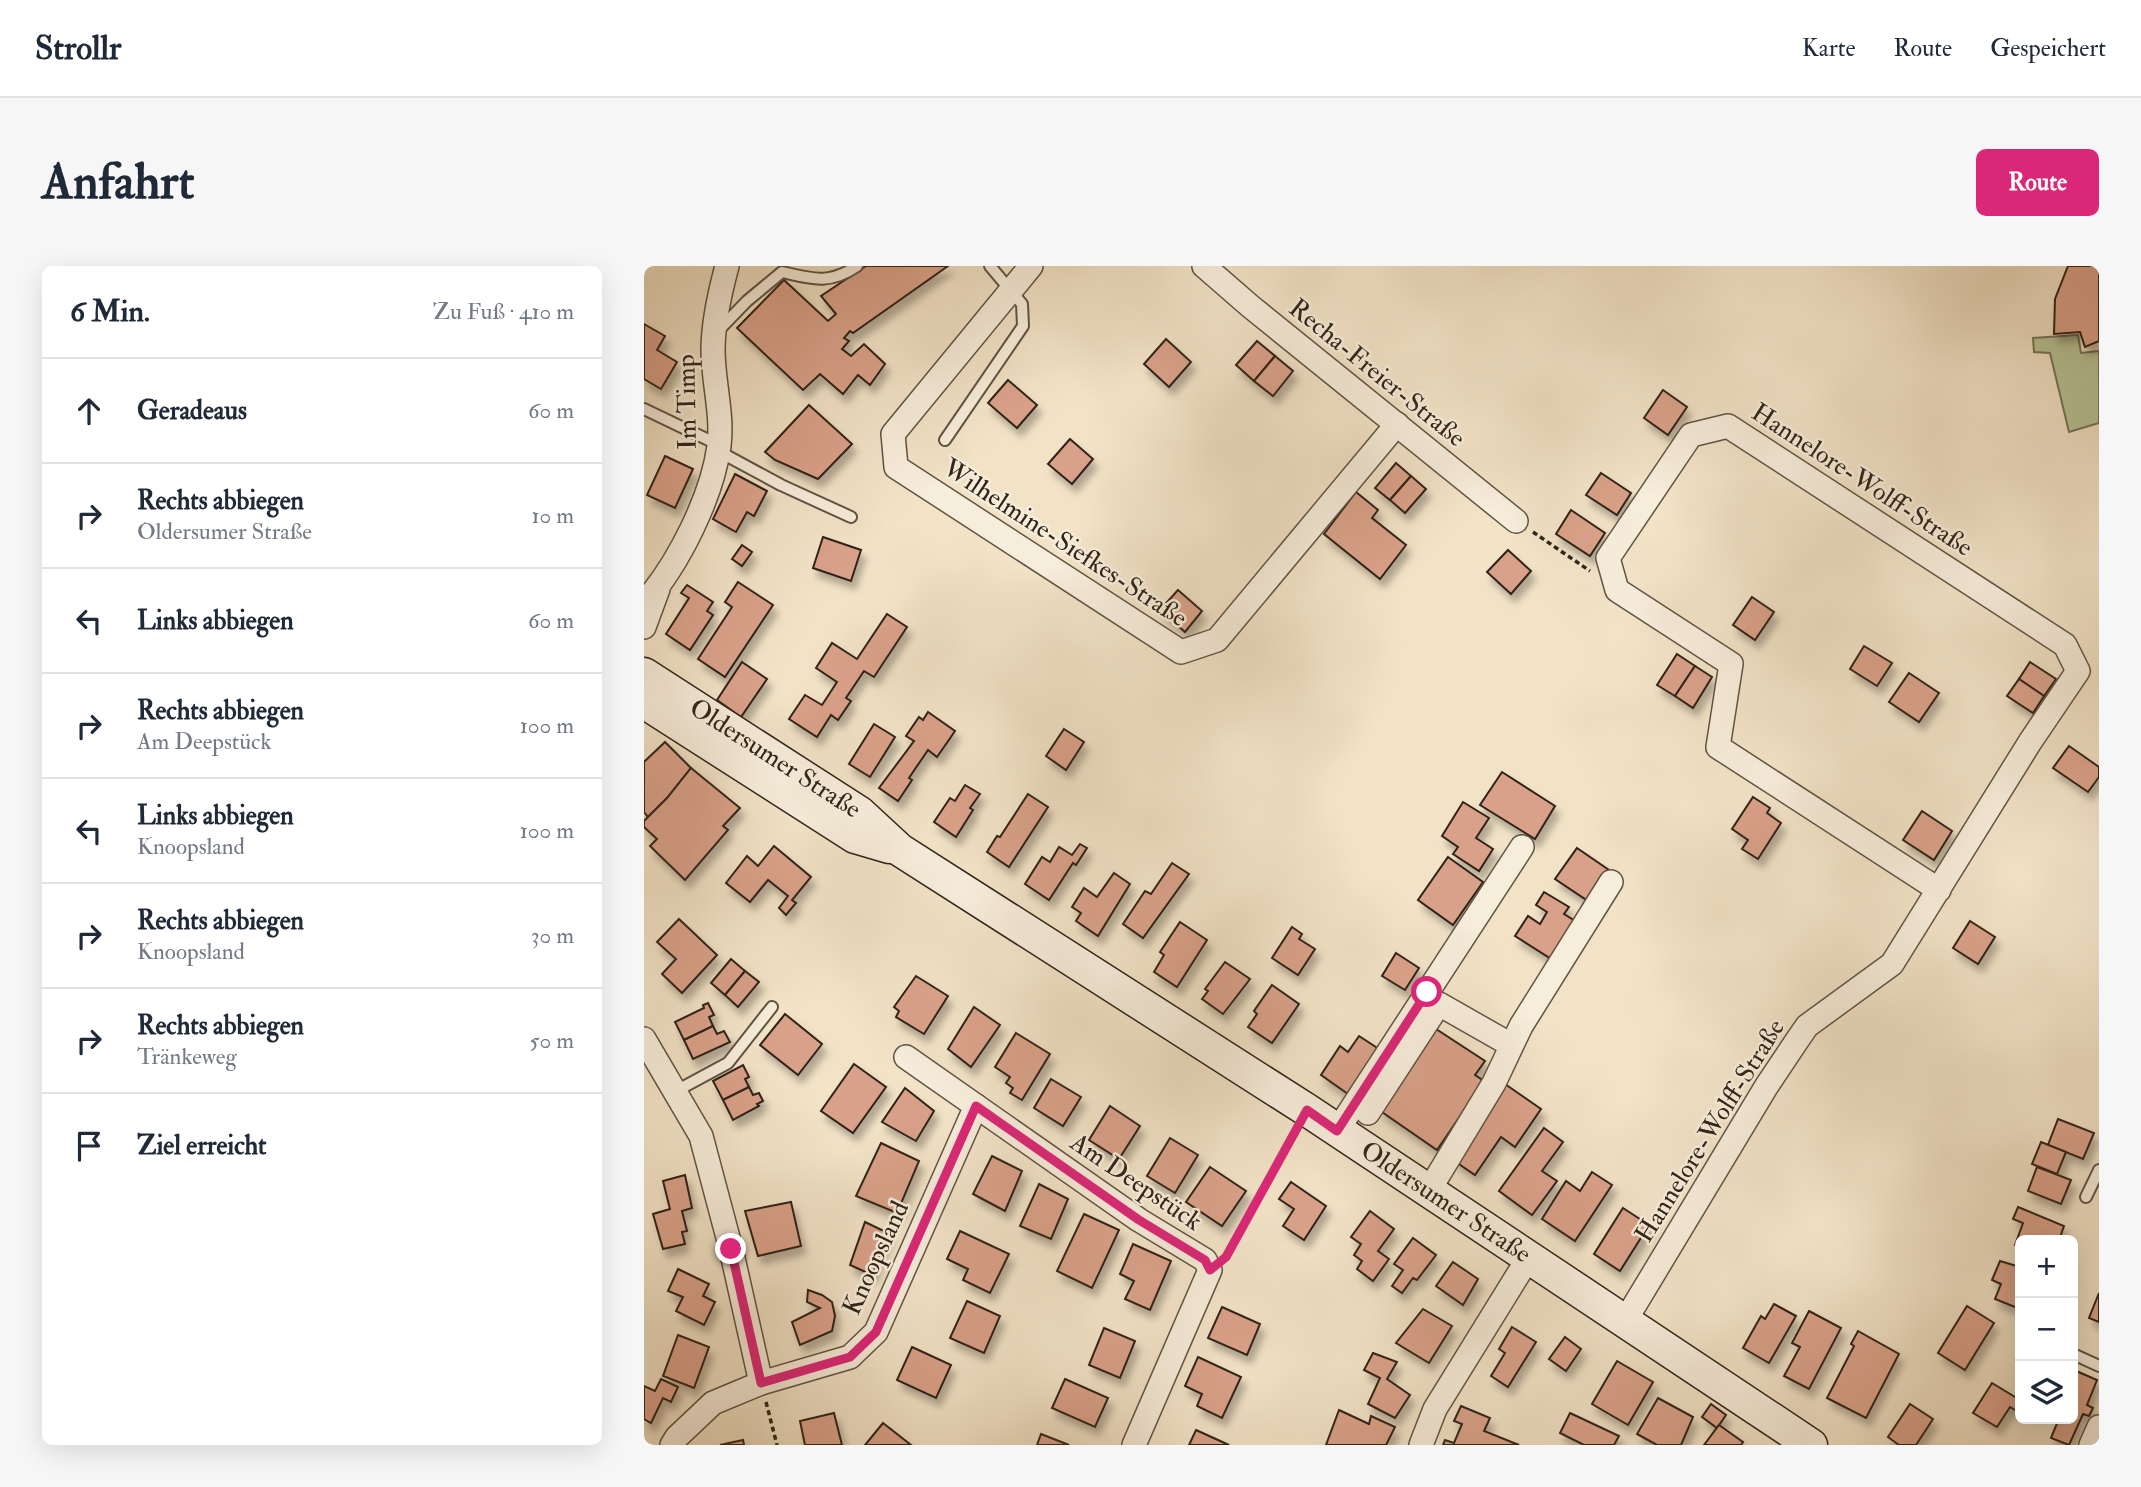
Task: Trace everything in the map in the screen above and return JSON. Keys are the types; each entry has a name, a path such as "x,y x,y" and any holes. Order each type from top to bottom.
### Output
{"main road":[{"name":"Oldersumer Straße","path":"644,674 860,813 900,850 1307,1110 1811,1445"},
{"name":"Oldersumer Straße","path":"644,702 855,837 900,850"}],"street":[{"name":"Im Timp","path":"644,627 651,595 696,520 712,482 719,422 713,349 727,266"},
{"name":"Wilhelmine-Siefkes-Straße","path":"1031,266 892,434 896,467 1181,652 1217,640 1397,424"},
{"name":"Recha-Freier-Straße","path":"1204,266 1517,521"},
{"name":"Hannelore-Wolff-Straße","path":"1617,590 1608,558 1691,435 1728,426 2065,645 2078,671 2023,753 1892,964 1807,1026 1766,1087 1625,1321"},
{"path":"1617,590 1731,664 1718,747 1939,890"},
{"path":"1337,1131 1522,847"},
{"path":"1428,1192 1494,1083 1511,1045 1611,882"},
{"path":"1368,1113 1439,1004 1511,1045"},
{"path":"644,1039 701,1136 731,1249 761,1383"},
{"name":"Am Deepstück","path":"906,1057 1139,1220 1205,1260 1210,1270 1134,1445"},
{"name":"Knoopsland","path":"672,1445 713,1403 761,1383 850,1357 876,1332 976,1106"},
{"path":"1420,1445 1436,1409 1529,1257"},
{"path":"2091,1445 2099,1427"}],"lane":[{"path":"715,334 747,300 782,272 825,280 844,274 856,266"},
{"path":"945,440 1023,326 1022,304 990,266"},
{"path":"644,409 781,485 851,517"},
{"path":"676,1091 728,1063 772,1007"},
{"path":"2086,1197 2099,1170"},
{"path":"2078,1356 2099,1366"}],"path":[{"path":"1517,521 1617,590"},
{"path":"1210,1270 1226,1257 1307,1110"},
{"path":"761,1383 777,1445"}],"green space":[{"path":"2078,335 2081,353 2099,351 2099,423 2069,432 2050,353 2034,352 2033,338"}],"building":[{"path":"866,266 948,266 853,333 850,331 844,338 849,341 842,349 851,356 864,344 885,364 870,385 858,375 843,394 820,374 803,390 737,328 784,280 828,321 836,314 821,296"},
{"path":"2068,266 2099,266 2099,341 2085,347 2080,332 2054,334 2055,299"},
{"path":"644,324 665,336 657,350 677,362 661,389 644,379"},
{"path":"1166,339 1191,362 1169,387 1144,364"},
{"path":"1257,341 1275,356 1254,381 1236,365"},
{"path":"1275,356 1293,371 1273,396 1254,381"},
{"path":"1008,380 1037,405 1017,428 988,403"},
{"path":"1663,390 1687,407 1668,435 1644,418"},
{"path":"809,405 852,444 818,479 775,460 765,452"},
{"path":"1070,439 1093,459 1072,484 1048,464"},
{"path":"665,456 693,469 675,508 647,495"},
{"path":"1396,463 1411,476 1390,500 1375,488"},
{"path":"1601,473 1631,493 1617,515 1586,495"},
{"path":"735,474 767,491 754,516 747,512 736,532 713,519"},
{"path":"1411,476 1426,489 1405,513 1390,500"},
{"path":"1356,492 1378,510 1372,518 1406,545 1380,579 1324,534"},
{"path":"1571,510 1605,533 1590,556 1556,534"},
{"path":"823,537 861,550 851,581 813,568"},
{"path":"742,545 752,552 742,566 732,559"},
{"path":"1508,550 1531,571 1511,594 1487,572"},
{"path":"738,582 773,605 725,677 698,659 732,607 725,602"},
{"path":"687,585 713,602 707,611 713,615 690,650 666,634 689,598 681,593"},
{"path":"1178,590 1202,611 1185,632 1160,610"},
{"path":"1752,597 1774,612 1755,640 1733,625"},
{"path":"887,614 907,627 874,677 864,671 846,698 851,701 838,720 831,715 817,737 789,719 805,695 822,705 837,682 816,668 832,643 857,659"},
{"path":"1864,646 1892,663 1877,686 1850,669"},
{"path":"1677,654 1695,666 1675,696 1657,685"},
{"path":"742,662 767,679 741,717 717,700"},
{"path":"2030,662 2056,679 2044,696 2019,679"},
{"path":"1695,666 1712,677 1693,708 1675,696"},
{"path":"1909,673 1939,693 1919,722 1889,702"},
{"path":"2019,679 2044,696 2033,713 2007,696"},
{"path":"928,712 955,731 937,757 928,750 909,778 912,780 898,801 879,788 914,741 906,736 919,717 923,720"},
{"path":"874,724 895,737 870,777 849,764"},
{"path":"1064,729 1084,742 1066,770 1046,756"},
{"path":"665,742 691,768 648,817 644,812 644,762"},
{"path":"2069,746 2099,767 2099,777 2088,792 2053,768"},
{"path":"691,768 740,808 723,826 728,830 685,880 650,846 657,839 644,827 644,821"},
{"path":"1502,772 1555,806 1535,839 1480,805"},
{"path":"965,785 980,794 956,837 934,822 950,798 955,801"},
{"path":"1028,794 1048,807 1009,867 987,852"},
{"path":"1753,797 1770,808 1767,813 1781,823 1758,859 1742,849 1748,840 1732,829"},
{"path":"1463,802 1489,818 1476,838 1493,849 1479,871 1453,854 1458,847 1442,836"},
{"path":"1922,811 1952,831 1934,860 1903,840"},
{"path":"1080,844 1087,848 1076,865 1073,863 1049,900 1025,884 1042,857 1050,862 1059,847 1072,855"},
{"path":"774,846 811,877 792,900 796,903 786,915 779,908 788,896 768,880 750,902 726,883 747,856 758,866"},
{"path":"1577,848 1609,870 1588,901 1555,879"},
{"path":"1448,857 1483,882 1453,925 1418,900"},
{"path":"1172,863 1189,874 1143,938 1123,924 1145,891 1151,894"},
{"path":"1114,873 1130,884 1098,936 1076,921 1081,913 1072,907 1084,888 1097,897"},
{"path":"1544,892 1569,907 1564,914 1580,924 1556,962 1515,936 1528,916 1540,924 1547,912 1536,905"},
{"path":"679,919 717,955 682,993 662,974 676,959 657,942"},
{"path":"1970,921 1995,937 1978,964 1953,948"},
{"path":"1180,922 1207,940 1177,987 1154,972 1164,955 1160,952"},
{"path":"1292,927 1302,934 1299,939 1315,949 1298,975 1272,958"},
{"path":"1396,953 1419,968 1405,990 1382,976"},
{"path":"731,959 745,971 725,995 711,983"},
{"path":"1225,962 1250,979 1223,1014 1202,999 1208,991 1205,989"},
{"path":"745,971 759,982 738,1007 725,995"},
{"path":"916,976 948,996 924,1034 896,1017 899,1011 894,1007"},
{"path":"1272,985 1299,1004 1272,1043 1248,1027 1257,1014 1254,1011"},
{"path":"708,1003 714,1015 709,1017 713,1026 684,1040 675,1022 704,1008 703,1005"},
{"path":"974,1007 1000,1025 971,1067 948,1049"},
{"path":"785,1014 822,1044 798,1075 760,1045"},
{"path":"713,1026 717,1034 724,1031 730,1042 693,1059 684,1040"},
{"path":"1433,1027 1485,1061 1475,1075 1484,1081 1437,1150 1379,1110"},
{"path":"1016,1033 1050,1054 1022,1100 1010,1093 1013,1088 1006,1083 1010,1077 995,1067"},
{"path":"1359,1036 1385,1053 1348,1094 1321,1075 1340,1046 1348,1052"},
{"path":"854,1064 886,1087 853,1133 821,1111"},
{"path":"743,1065 749,1077 745,1079 749,1087 723,1100 713,1081"},
{"path":"1051,1079 1081,1097 1063,1126 1034,1108"},
{"path":"1505,1084 1541,1109 1515,1147 1501,1137 1475,1175 1453,1160"},
{"path":"749,1087 753,1095 759,1093 763,1101 733,1120 723,1100"},
{"path":"905,1088 934,1111 916,1141 882,1122"},
{"path":"1110,1106 1140,1126 1119,1159 1089,1140"},
{"path":"2058,1119 2094,1133 2083,1159 2048,1145"},
{"path":"1544,1128 1563,1142 1542,1171 1557,1181 1532,1215 1499,1191"},
{"path":"1170,1138 1198,1155 1175,1193 1147,1176"},
{"path":"2041,1142 2066,1152 2057,1174 2032,1164"},
{"path":"881,1143 919,1161 897,1213 856,1196"},
{"path":"992,1156 1022,1171 1005,1211 973,1194"},
{"path":"1210,1167 1246,1191 1222,1226 1186,1202"},
{"path":"2037,1167 2071,1180 2061,1204 2028,1191"},
{"path":"1592,1172 1612,1185 1575,1241 1542,1219 1566,1181 1580,1191"},
{"path":"685,1175 692,1208 682,1211 687,1231 682,1232 685,1244 663,1249 653,1214 670,1209 663,1181"},
{"path":"1291,1182 1326,1206 1304,1240 1283,1226 1294,1209 1279,1199"},
{"path":"1039,1184 1068,1199 1051,1239 1020,1226"},
{"path":"791,1202 801,1246 758,1256 745,1211"},
{"path":"2018,1207 2064,1226 2061,1235 2019,1235 2023,1223 2013,1219"},
{"path":"1623,1208 1649,1225 1620,1271 1594,1254"},
{"path":"1370,1211 1394,1229 1378,1251 1389,1259 1373,1281 1357,1269 1362,1261 1354,1255 1361,1244 1351,1237"},
{"path":"1084,1214 1119,1230 1092,1288 1057,1271"},
{"path":"865,1222 888,1233 872,1275 850,1265"},
{"path":"960,1231 1009,1254 990,1293 963,1280 968,1269 947,1259"},
{"path":"1413,1238 1436,1255 1417,1280 1413,1278 1402,1293 1392,1286 1403,1270 1394,1264"},
{"path":"1133,1244 1171,1261 1150,1310 1125,1299 1134,1281 1120,1274"},
{"path":"2000,1261 2015,1266 2015,1307 1995,1299 2001,1284 1992,1280"},
{"path":"1453,1262 1478,1279 1463,1305 1436,1286"},
{"path":"678,1269 709,1284 703,1296 715,1302 704,1325 676,1311 683,1297 668,1291"},
{"path":"808,1290 832,1302 835,1316 832,1331 800,1345 792,1322 820,1308 807,1302"},
{"path":"2099,1293 2099,1322 2089,1318"},
{"path":"967,1301 1000,1316 984,1353 950,1338"},
{"path":"1774,1304 1796,1316 1769,1363 1743,1348 1761,1316 1765,1319"},
{"path":"1967,1306 1994,1323 1965,1370 1938,1353"},
{"path":"1222,1307 1260,1324 1247,1355 1208,1338"},
{"path":"1423,1309 1452,1326 1429,1363 1396,1343"},
{"path":"1809,1311 1841,1328 1809,1389 1784,1376 1800,1347 1792,1343"},
{"path":"1512,1327 1536,1342 1508,1387 1491,1376 1505,1353 1499,1349"},
{"path":"1104,1328 1135,1341 1120,1378 1089,1365"},
{"path":"1858,1331 1899,1354 1866,1418 1827,1398 1854,1346 1851,1344"},
{"path":"678,1335 709,1347 694,1388 663,1376"},
{"path":"1565,1337 1581,1349 1566,1371 1549,1359"},
{"path":"912,1347 951,1365 936,1398 897,1380"},
{"path":"1373,1353 1397,1362 1387,1379 1410,1395 1395,1418 1368,1404 1380,1378 1364,1370"},
{"path":"1198,1357 1241,1377 1222,1418 1197,1406 1202,1394 1185,1386"},
{"path":"1617,1361 1653,1382 1628,1425 1592,1404"},
{"path":"2078,1372 2097,1380 2087,1405 2093,1408 2089,1416 2083,1414 2069,1445 2051,1438 2057,1424 2078,1424"},
{"path":"661,1379 678,1387 671,1402 663,1398 651,1423 644,1419 644,1386 655,1391"},
{"path":"1065,1379 1108,1398 1095,1427 1052,1408"},
{"path":"1992,1383 2015,1397 2015,1410 2010,1407 1997,1427 1973,1413"},
{"path":"1658,1398 1693,1417 1681,1445 1657,1445 1637,1434"},
{"path":"1711,1404 1726,1415 1717,1428 1702,1417"},
{"path":"1910,1404 1933,1419 1916,1445 1899,1445 1888,1437"},
{"path":"1461,1406 1490,1418 1484,1431 1519,1445 1443,1445 1445,1440 1454,1443 1462,1424 1454,1421"},
{"path":"1339,1410 1369,1424 1371,1416 1395,1427 1386,1445 1326,1445"},
{"path":"834,1413 842,1445 805,1445 800,1421"},
{"path":"1570,1413 1619,1436 1614,1445 1584,1445 1560,1433"},
{"path":"883,1423 911,1445 865,1445"},
{"path":"1719,1425 1743,1442 1741,1445 1704,1445"},
{"path":"1196,1430 1229,1445 1189,1445"},
{"path":"1041,1434 1069,1445 1037,1445"},
{"path":"743,1440 744,1445 720,1445"}],"route":[{"path":"731,1249 761,1383 850,1357 876,1332 976,1106 1139,1220 1205,1260 1210,1270 1226,1257 1307,1110 1337,1131 1427,992"}]}
